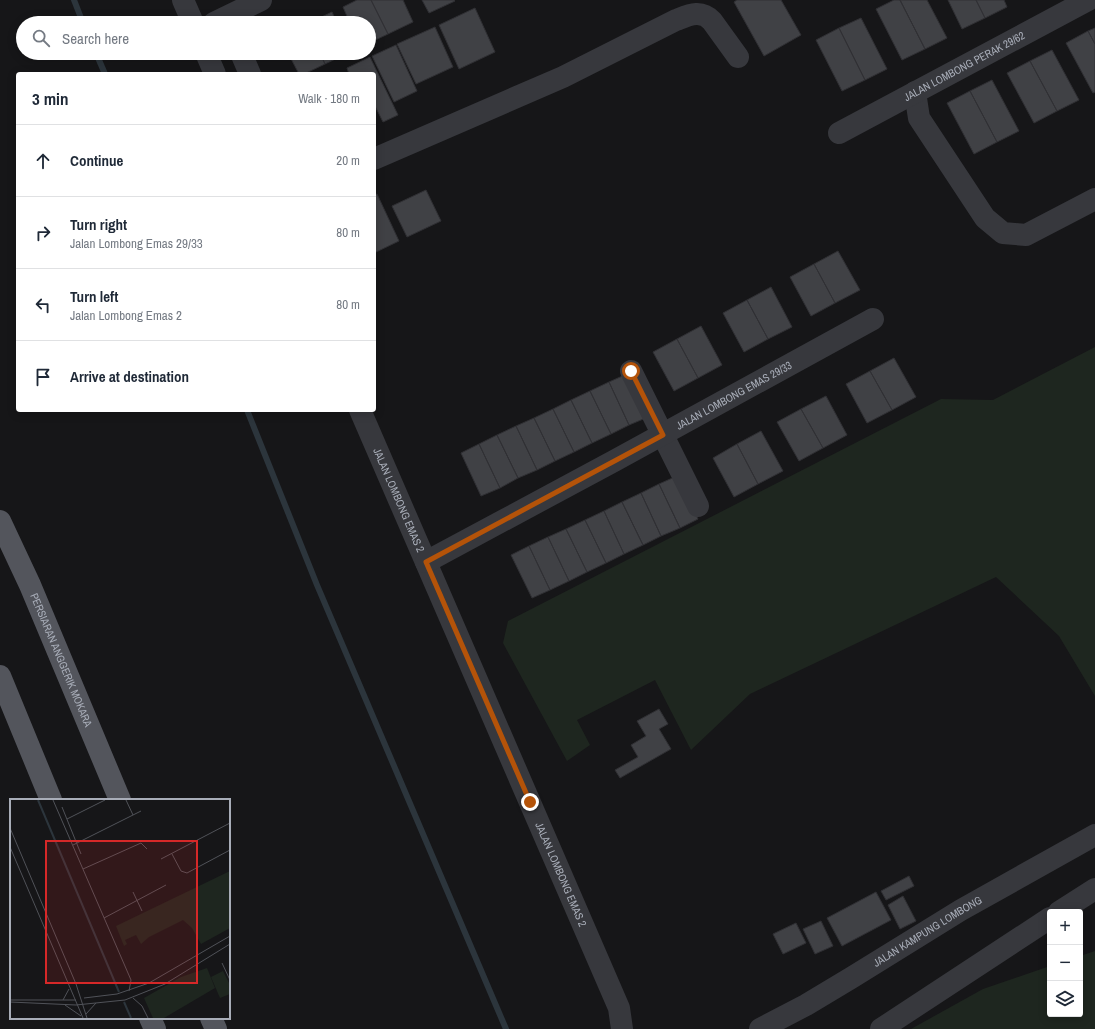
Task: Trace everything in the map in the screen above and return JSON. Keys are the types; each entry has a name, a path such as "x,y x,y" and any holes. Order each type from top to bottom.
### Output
{"main road":[{"name":"PERSIARAN ANGGERIK MOKARA","path":"0,521 30,585 120,799"},
{"path":"0,676 51,799"},
{"path":"150,1019 155,1029"},
{"path":"211,1019 216,1029"}],"street":[{"path":"183,0 190,16"},
{"path":"222,16 261,0"},
{"name":"JALAN LOMBONG PERAK 29/62","path":"839,133 1088,0"},
{"path":"376,158 564,77 676,20 690,15 702,14 708,16 738,58"},
{"path":"209,60 214,72"},
{"path":"244,60 249,72"},
{"path":"915,92 919,118 985,218 1003,233 1026,235 1095,199"},
{"name":"JALAN LOMBONG EMAS 29/33","path":"426,562 663,435 873,319"},
{"path":"631,371 698,506"},
{"name":"JALAN LOMBONG EMAS 2","path":"361,412 618,1008"},
{"name":"JALAN KAMPUNG LOMBONG","path":"760,1029 851,978 961,910 1095,835"},
{"path":"1064,909 1095,889"},
{"path":"881,1029 1047,920"},
{"path":"618,1008 622,1029"},
{"path":"618,1008 638,1029"}],"shaded area":[{"path":"1095,347 1095,696 1059,636 996,577 750,694 691,750 655,680 577,720 590,745 567,761 503,643 508,621 941,399 993,400"},
{"path":"1095,951 1095,1029 911,1029 983,989 1047,967 1047,1017 1083,1017 1083,955"}],"building":[{"path":"357,0 371,0 388,34 376,40 376,16 347,16 343,7"},
{"path":"371,0 403,0 413,22 388,34"},
{"path":"422,0 454,0 455,1 429,13"},
{"path":"737,0 781,0 801,35 764,56 734,2"},
{"path":"894,0 900,0 925,49 902,60 876,9"},
{"path":"900,0 927,0 947,38 925,49"},
{"path":"948,0 976,0 985,18 962,29"},
{"path":"976,0 1004,0 1007,7 985,18"},
{"path":"475,8 495,52 459,69 439,25"},
{"path":"332,12 334,16 324,16"},
{"path":"861,18 887,69 865,80 839,28"},
{"path":"435,27 453,67 416,84 397,44"},
{"path":"839,28 865,80 842,91 816,40"},
{"path":"1095,28 1095,44 1088,31"},
{"path":"1088,31 1095,44 1095,92 1093,93 1066,43"},
{"path":"396,45 417,91 394,102 374,60 376,60 376,54"},
{"path":"1052,50 1079,100 1057,111 1030,61"},
{"path":"292,60 323,60 325,64 308,72 298,72"},
{"path":"323,60 333,60 325,64"},
{"path":"364,60 371,60 398,115 383,122 376,108 376,72 348,72 347,68"},
{"path":"1030,61 1057,111 1034,123 1007,73"},
{"path":"992,80 1019,131 997,142 970,91"},
{"path":"970,91 997,142 974,154 947,103"},
{"path":"426,190 441,221 407,237 392,206"},
{"path":"376,194 399,241 376,252"},
{"path":"838,251 860,290 835,303 814,264"},
{"path":"814,264 835,303 811,316 790,277"},
{"path":"771,287 792,327 768,339 747,300"},
{"path":"747,300 768,339 744,352 723,313"},
{"path":"701,326 722,365 698,378 677,339"},
{"path":"677,339 698,378 674,391 653,352"},
{"path":"894,358 916,397 892,410 870,371"},
{"path":"870,371 892,410 867,423 846,384"},
{"path":"627,374 648,417 629,425 609,382"},
{"path":"609,382 629,425 611,434 590,391"},
{"path":"590,391 611,434 592,443 571,400"},
{"path":"826,396 847,435 823,448 801,409"},
{"path":"571,400 592,443 574,452 553,409"},
{"path":"553,409 574,452 555,461 534,418"},
{"path":"801,409 823,448 799,461 777,422"},
{"path":"534,418 555,461 537,470 516,426"},
{"path":"516,426 537,470 518,478 497,435"},
{"path":"761,431 783,471 758,484 737,444"},
{"path":"497,435 518,478 500,488 479,444"},
{"path":"479,444 500,488 481,496 461,453"},
{"path":"737,444 758,484 734,497 713,458"},
{"path":"677,476 698,519 680,528 659,484"},
{"path":"659,484 680,528 661,536 641,493"},
{"path":"641,493 661,536 643,545 622,502"},
{"path":"622,502 643,545 624,554 604,511"},
{"path":"604,511 624,554 606,563 585,520"},
{"path":"585,520 606,563 587,572 566,529"},
{"path":"566,529 587,572 569,581 548,537"},
{"path":"548,537 569,581 550,590 529,546"},
{"path":"529,546 550,590 532,598 511,555"},
{"path":"659,709 668,724 659,729 671,749 620,778 615,770 638,757 631,745 646,736 637,721"},
{"path":"909,876 914,886 886,900 881,891"},
{"path":"876,892 891,920 842,946 827,918"},
{"path":"903,896 916,921 900,929 888,905"},
{"path":"821,921 833,946 815,954 803,929"},
{"path":"796,923 806,943 783,954 773,934"}],"waterway":[{"path":"74,0 80,16"},
{"path":"99,60 104,72"},
{"path":"248,412 317,585 506,1029"}],"route":[{"path":"530,802 426,562 663,435 631,371"}]}
